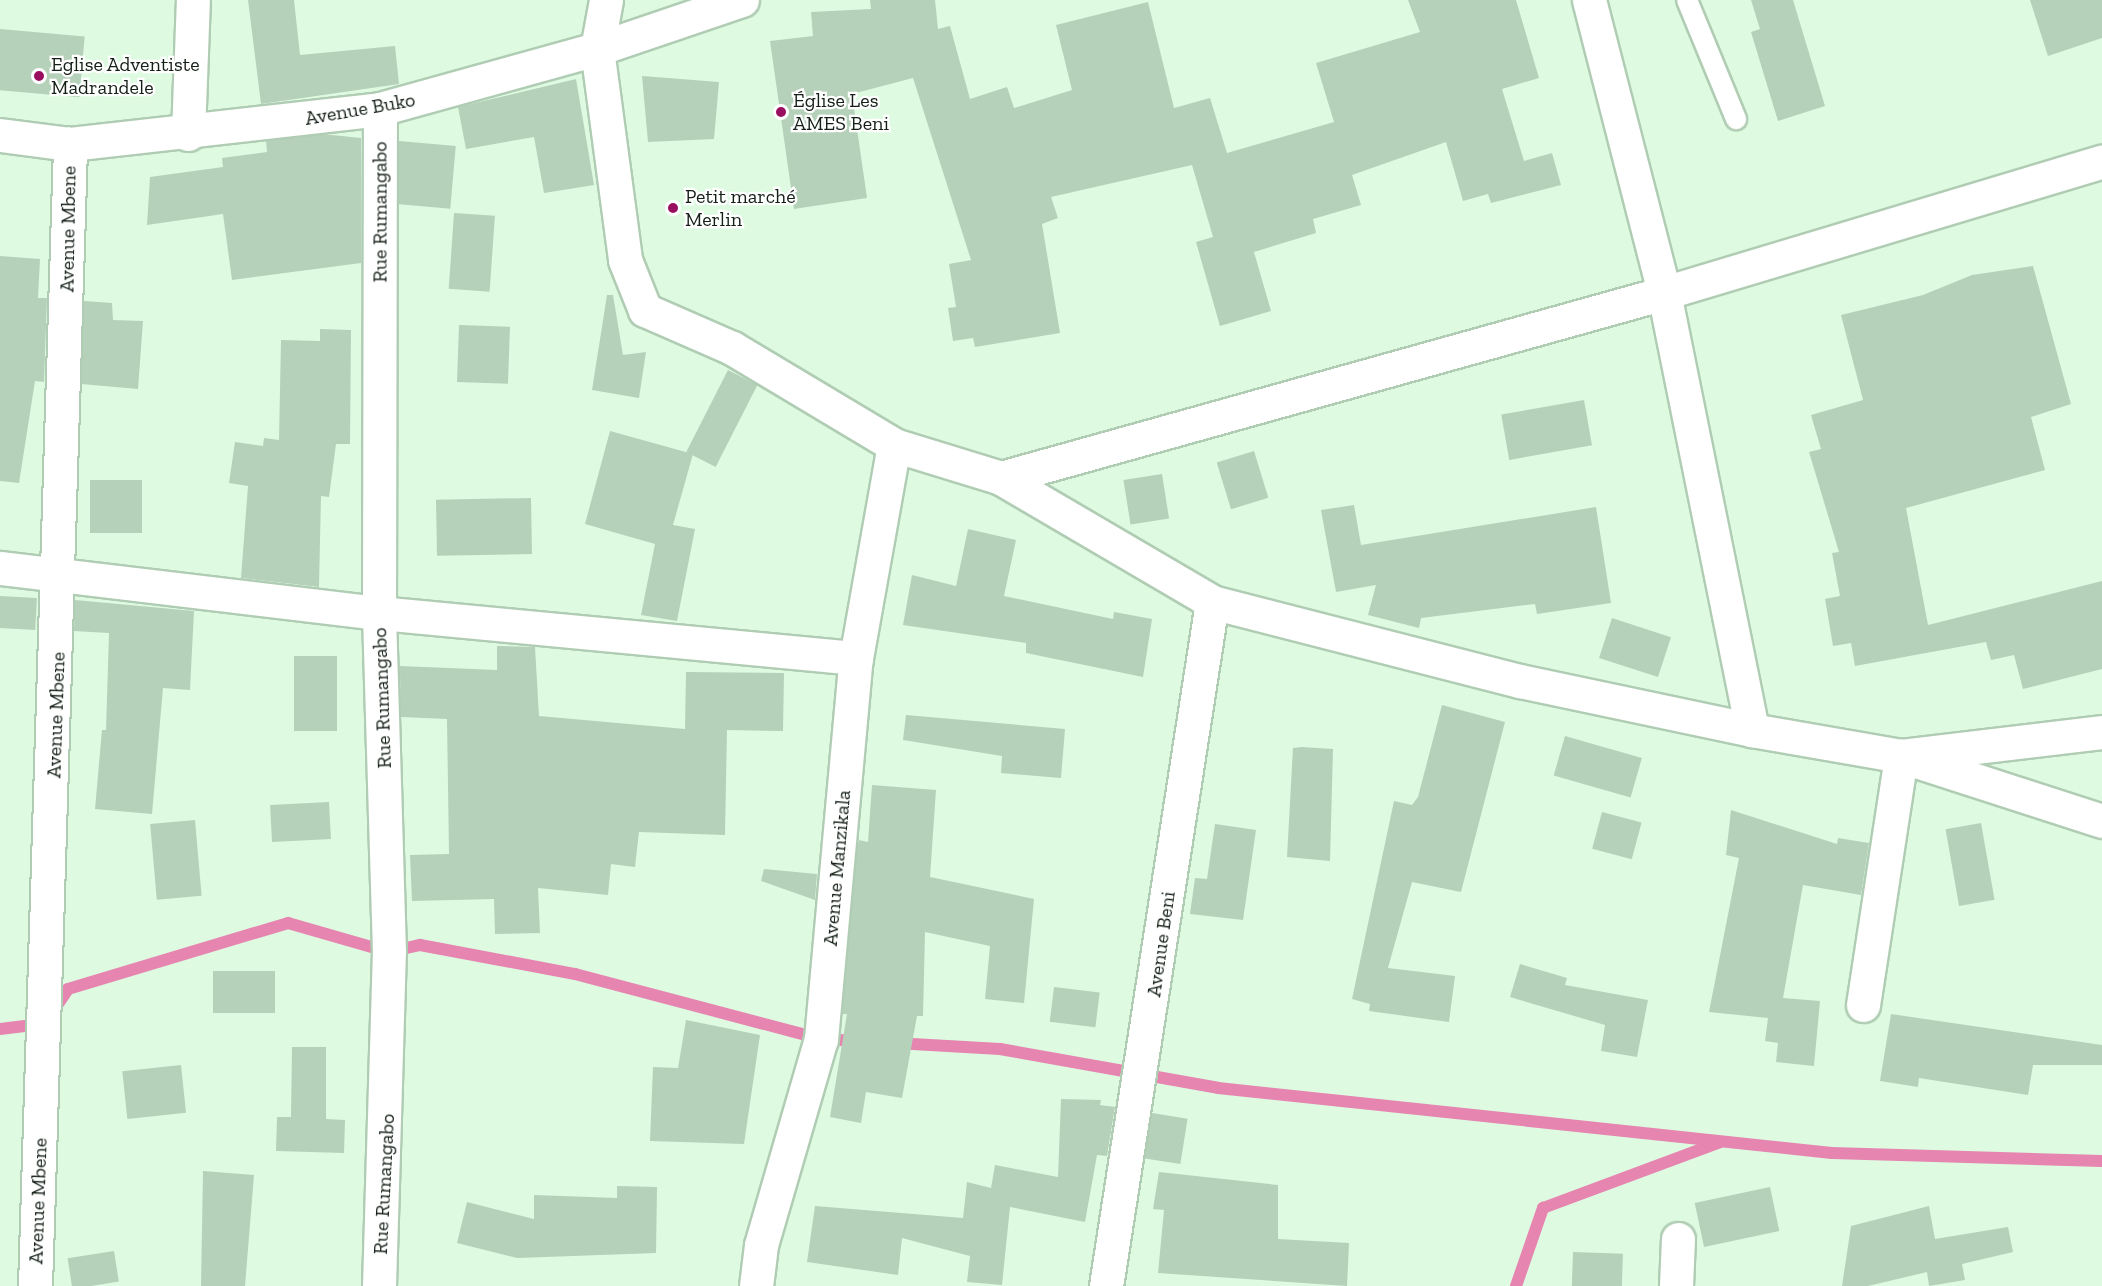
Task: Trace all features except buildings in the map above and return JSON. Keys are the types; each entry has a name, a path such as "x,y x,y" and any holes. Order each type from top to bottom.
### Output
{"street":[{"path":"188,134 193,0"},
{"path":"606,0 597,49 626,260 645,310 732,348 894,445 1001,478 1212,602 1520,681 1752,730 1901,756 2102,821"},
{"name":"Avenue Buko","path":"0,135 70,144 188,134 380,109 597,49 742,0"},
{"path":"1589,0 1664,293 1752,730"},
{"name":"Rue Rumangabo","path":"379,1286 389,952 379,613 380,109"},
{"name":"Avenue Mbene","path":"35,1286 61,575 70,144"},
{"path":"1001,478 1664,293 2102,162"},
{"name":"Avenue Manzikala","path":"756,1286 760,1245 821,1039 856,658 894,445"},
{"path":"0,568 379,613 856,658"},
{"name":"Avenue Beni","path":"1106,1286 1212,602"},
{"path":"1901,756 2102,732"},
{"path":"1863,1005 1901,756"},
{"path":"1676,1286 1678,1239"}],"lane":[{"path":"1687,0 1736,119"}],"waterway":[{"path":"52,1013 68,989 288,923 389,952 420,945 575,974 821,1039 857,1041"},
{"path":"0,1029 41,1024"},
{"path":"895,1043 1000,1049 1218,1088 1832,1153 2102,1161"},
{"path":"1516,1286 1543,1208 1720,1142"}],"place":[{"name":"Eglise Adventiste Madrandele","path":"39,76"},
{"name":"Église Les AMES Beni","path":"781,112"},
{"name":"Petit marché Merlin","path":"673,208"}]}
